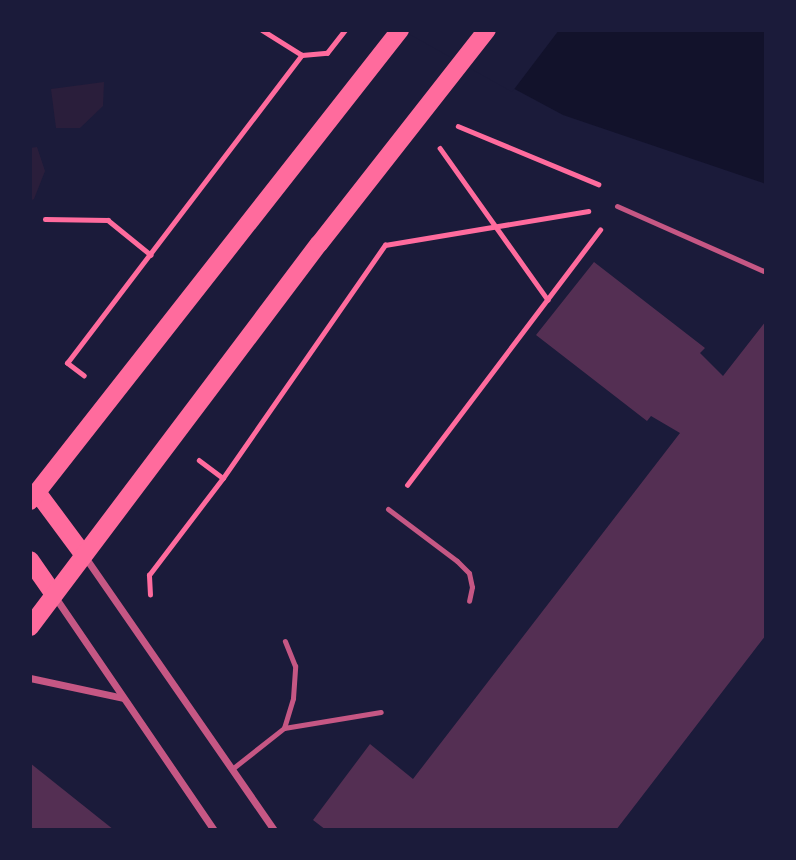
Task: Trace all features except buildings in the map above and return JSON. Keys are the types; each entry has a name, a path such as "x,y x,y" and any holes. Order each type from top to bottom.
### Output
{"main road":[{"path":"83,554 33,497 400,30"},
{"path":"30,626 487,30"},
{"path":"30,560 53,593"}],"street":[{"path":"83,554 274,830"},
{"path":"53,593 214,830"},
{"path":"30,678 124,698"}],"lane":[{"path":"617,206 766,272"},
{"path":"388,509 457,561 468,573 472,587 469,601"},
{"path":"284,728 293,698 295,666 285,641"},
{"path":"232,769 284,728 381,712"}],"path":[{"path":"262,30 302,55 327,53 345,30"},
{"path":"88,378 67,363 302,55"},
{"path":"388,509 625,195 454,124"},
{"path":"439,147 548,300"},
{"path":"149,575 223,478 385,245 617,206"},
{"path":"45,219 108,220 151,255"},
{"path":"192,455 223,478"}],"shaded area":[{"path":"405,30 766,30 766,184 563,115"},
{"path":"104,82 103,106 80,128 56,128 51,89"},
{"path":"37,147 45,171 34,199 30,201 30,148"}],"pier":[{"path":"402,30 559,30 512,92"}]}
